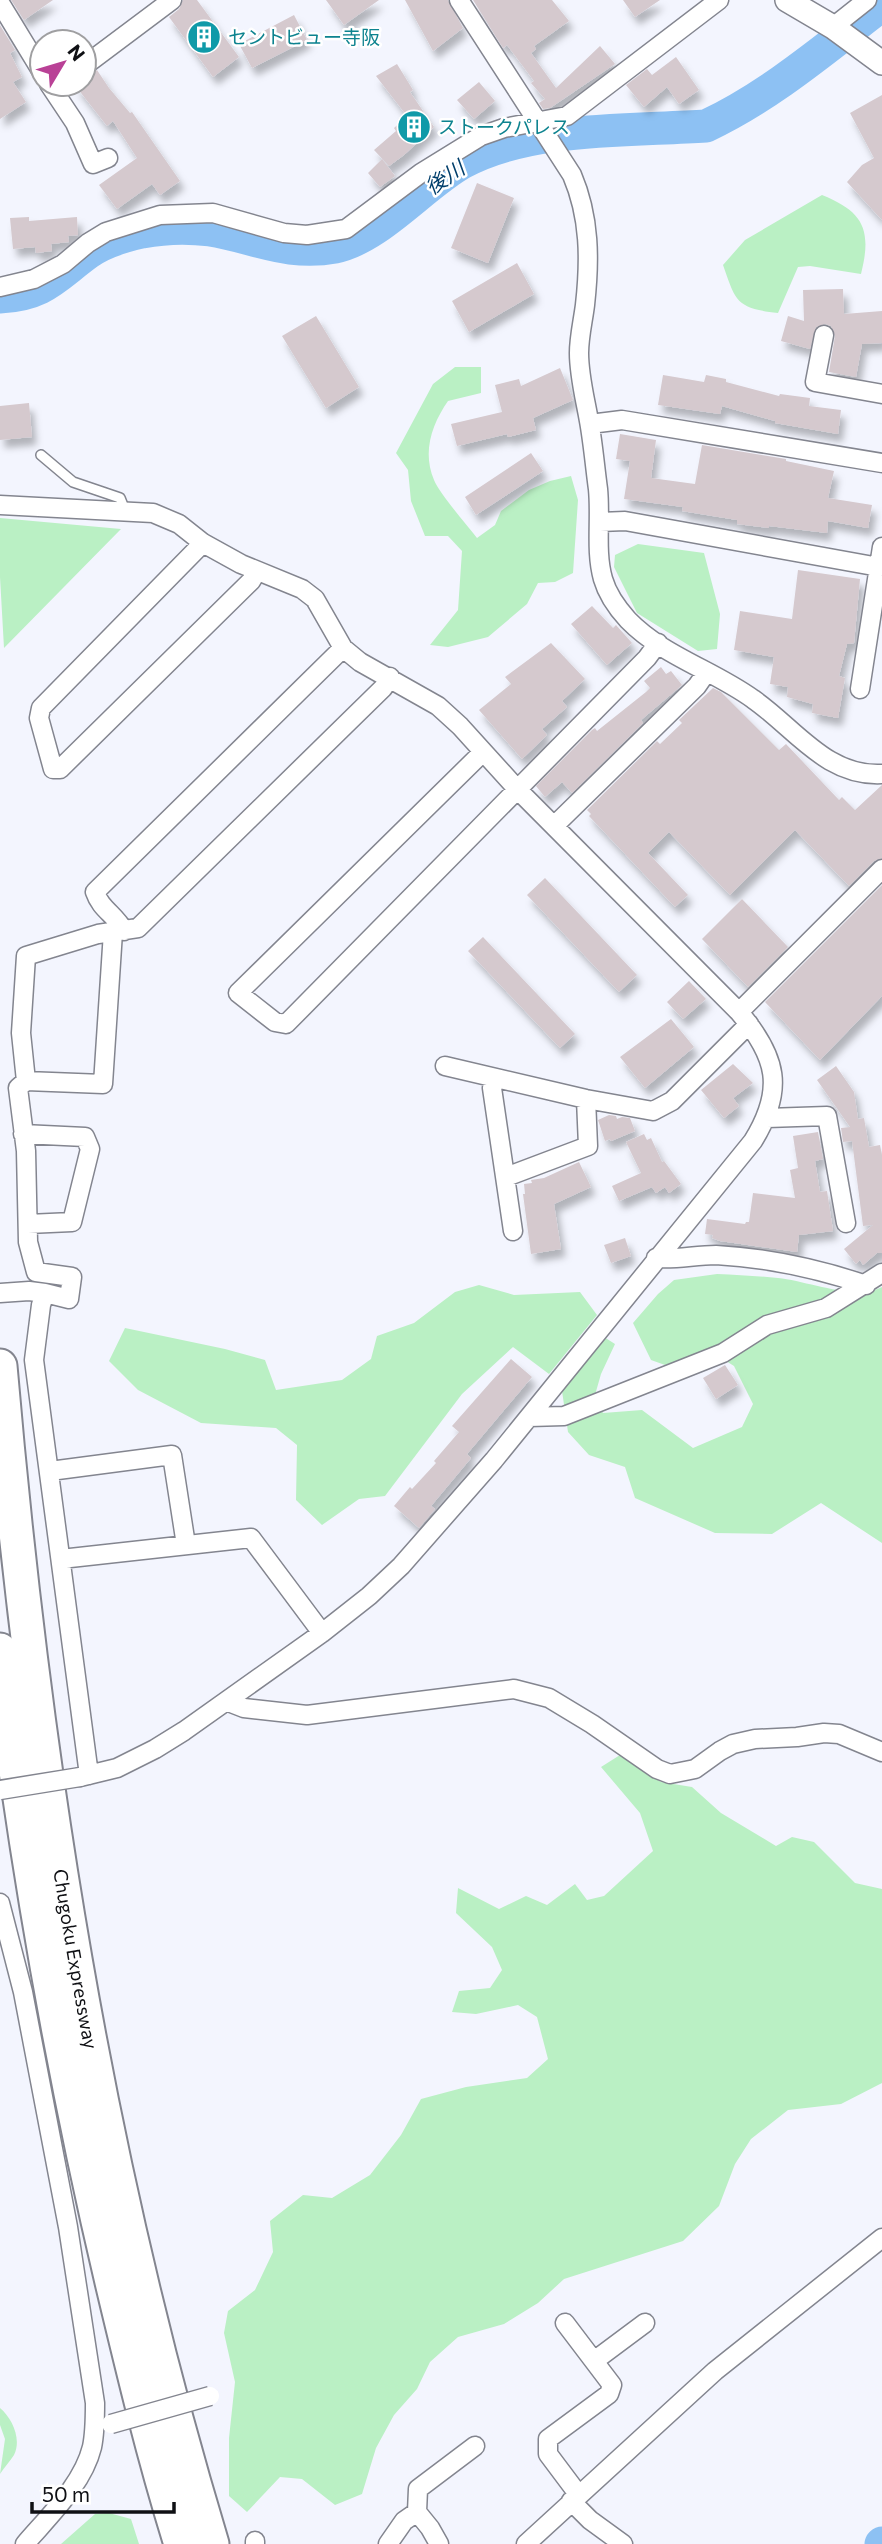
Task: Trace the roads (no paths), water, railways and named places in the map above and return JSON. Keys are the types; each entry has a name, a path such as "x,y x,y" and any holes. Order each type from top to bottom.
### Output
{"highway":[{"name":"Chugoku Expressway","path":"0,1366 22,1603 72,1940 111,2146 157,2347 212,2544"},
{"name":"Chugoku Expressway","path":"0,1650 17,1785 82,2153 127,2346 181,2544"}],"street":[{"path":"98,56 172,0"},
{"path":"459,0 572,175 582,197 588,257 579,350 580,375 590,424 600,522 599,555 603,580 611,596 628,620 657,643 742,691 771,711 807,746 832,762 857,773 882,774"},
{"path":"0,287 34,279 63,264 106,232 160,215 213,213 284,233 307,235 346,229 421,173 481,136 504,128 539,125 567,117 719,0"},
{"path":"787,0 834,27 882,63"},
{"path":"834,27 867,0"},
{"path":"0,3 28,49"},
{"path":"62,98 93,164 108,158"},
{"path":"824,335 815,382 882,394"},
{"path":"590,424 622,420 882,463"},
{"path":"0,505 153,513 178,524 203,543 257,571 302,589 315,599 343,648 360,662 438,706 460,726 518,790 744,1018 762,1043 772,1069 774,1089 767,1118 732,1168 529,1417 401,1566 369,1596 322,1633 155,1749 117,1768 0,1790"},
{"path":"600,522 625,521 878,567"},
{"path":"203,543 41,708 38,718 53,769 60,768 251,581 257,571"},
{"path":"860,689 882,547"},
{"path":"482,752 238,993 275,1022 286,1024 647,658 657,643"},
{"path":"0,1293 37,1292 69,1298 72,1277 36,1272 29,1242 18,1088 26,1081 103,1084 119,932 118,920 99,904 95,892 343,648"},
{"path":"554,826 697,686 706,673"},
{"path":"26,1081 21,1033 26,956 138,928 383,688 390,677"},
{"path":"445,1066 586,1099 653,1111 672,1101 744,1018 882,869"},
{"path":"494,1078 492,1088 513,1231"},
{"path":"506,1177 588,1146 586,1099"},
{"path":"767,1118 827,1116 846,1223"},
{"path":"23,1134 85,1137 90,1149 72,1222 28,1224"},
{"path":"656,1258 670,1260 712,1255 778,1260 866,1284"},
{"path":"529,1417 564,1416 723,1353 767,1325 826,1308 882,1273"},
{"path":"37,1292 41,1305 34,1360 61,1559 85,1776"},
{"path":"50,1471 172,1455 186,1545"},
{"path":"61,1559 251,1538 322,1633"},
{"path":"226,1701 244,1708 307,1715 514,1689 549,1698 592,1724 647,1763 670,1774 695,1769 733,1744 755,1739 839,1734 882,1752"},
{"path":"0,1903 23,1992 68,2227 95,2403 103,2425 78,2478 26,2544"},
{"path":"526,2544 715,2371 882,2238"},
{"path":"565,2323 612,2385 609,2394 548,2439 548,2454 590,2520 623,2544"},
{"path":"594,2361 645,2323"},
{"path":"103,2425 210,2396"},
{"path":"439,2544 417,2512 418,2489 475,2446"},
{"path":"388,2544 404,2521 417,2512"}],"lane":[{"path":"41,455 74,482 120,498 127,513"}],"waterway":[{"name":"後川","path":"0,297 15,296 38,289 100,246 150,231 202,229 286,247 335,247 368,233 447,173 489,151 518,142 581,132 706,126 775,86 882,5"}],"place":[{"name":"セントビュー寺阪","path":"204,37"},
{"name":"ストークパレス","path":"414,127"}]}
